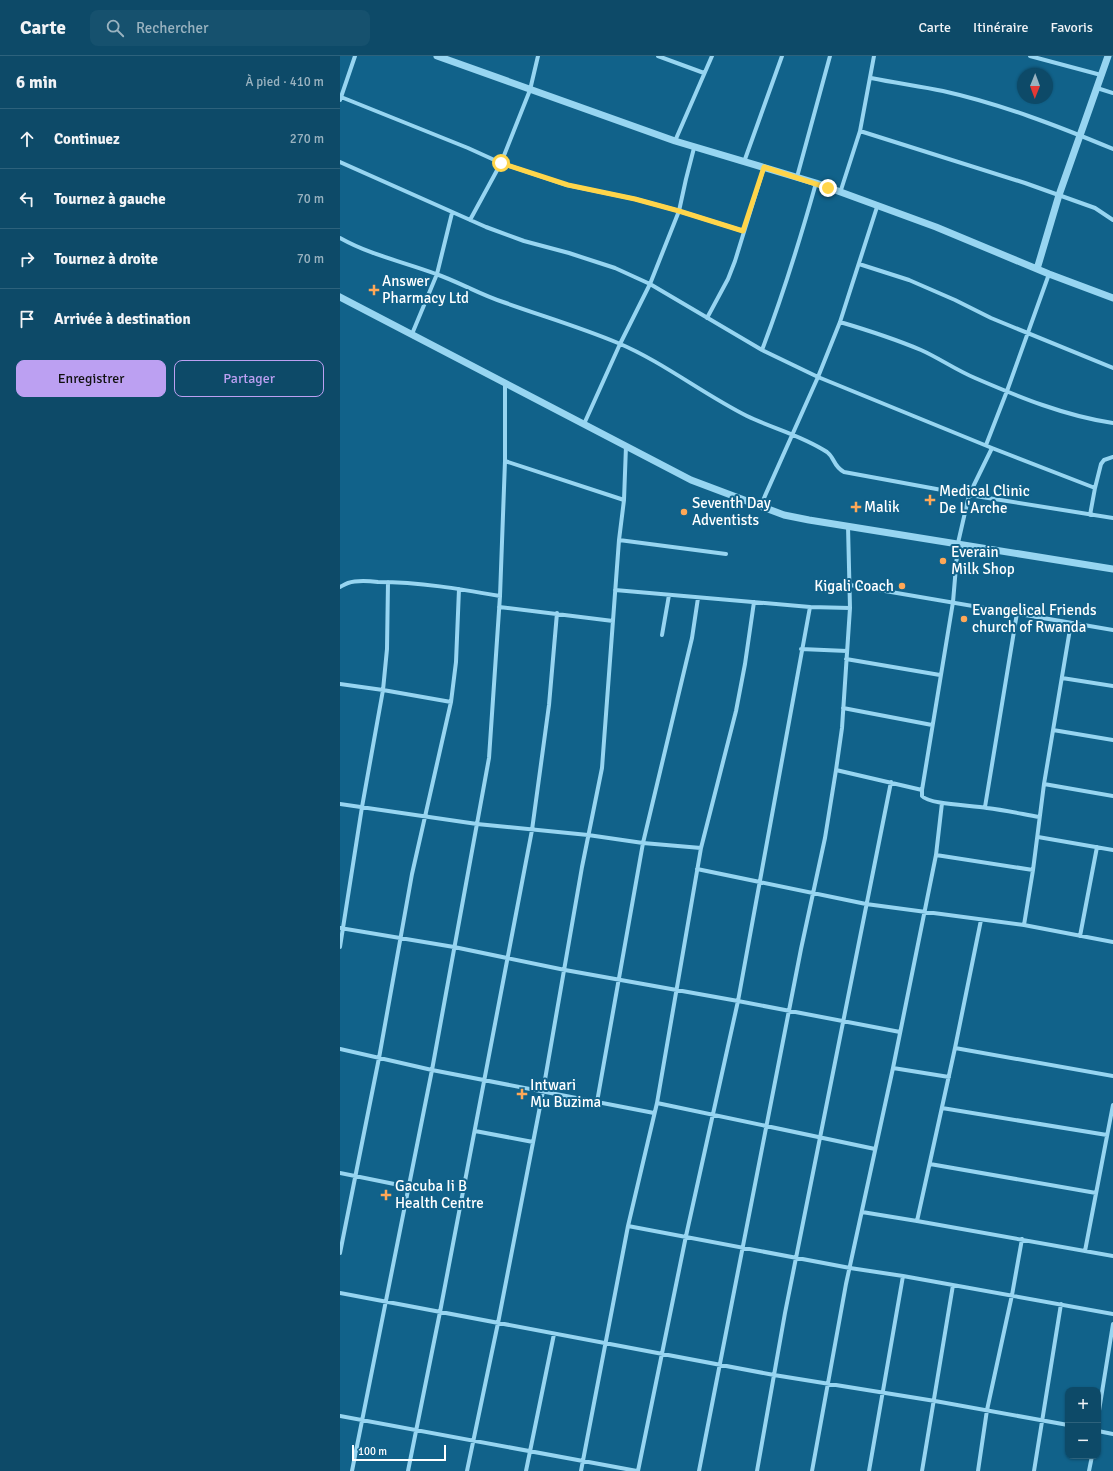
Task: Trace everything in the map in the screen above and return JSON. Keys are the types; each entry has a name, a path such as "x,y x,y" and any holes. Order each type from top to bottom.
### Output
{"street":[{"path":"355,56 341,99 468,148 501,163 568,185 635,199 743,231"},
{"path":"437,56 694,148 816,183 877,207 936,227 1049,274 1113,298"},
{"path":"470,220 501,163 530,90 538,56"},
{"path":"658,56 704,73"},
{"path":"674,141 712,56"},
{"path":"744,162 782,56"},
{"path":"797,177 830,56"},
{"path":"840,193 860,131 874,56"},
{"path":"1030,56 1101,75"},
{"path":"1037,269 1079,135 1108,56"},
{"path":"871,78 942,91 981,101 1113,148"},
{"path":"1097,88 1113,93"},
{"path":"860,131 1025,183 1095,208 1113,220"},
{"path":"584,424 620,344 650,284 679,211 694,148"},
{"path":"340,162 452,213 524,241 569,253 615,268 650,284 762,350 818,377 986,446 1095,488"},
{"path":"707,318 728,279 735,261 764,167"},
{"path":"762,350 775,317 795,257 816,183"},
{"path":"760,507 794,434 840,322 877,207"},
{"path":"412,334 437,274 452,213"},
{"path":"340,238 361,249 437,274 502,302 587,330 620,344 662,366 747,416 794,434 828,453 837,468 844,472 970,495 1113,518"},
{"path":"859,264 909,280 1028,334 1113,368"},
{"path":"986,446 1049,274"},
{"path":"340,297 691,480 760,507 784,515 1113,569"},
{"path":"840,322 875,333 922,351 974,378 1052,408 1089,419 1113,423"},
{"path":"352,1471 432,1070 488,758 500,596 505,461 505,382"},
{"path":"467,1471 498,1323 543,1091 588,834 604,757 615,590 624,500 626,445"},
{"path":"992,448 970,495 958,543 953,602 932,725 922,796 925,799 942,803 985,807 1039,817"},
{"path":"1090,515 1095,488 1102,464 1104,460 1113,457"},
{"path":"505,461 624,500"},
{"path":"699,1471 789,1011 825,838 836,770 843,708 850,608 848,526"},
{"path":"619,540 726,554"},
{"path":"340,587 347,583 356,581 388,582 459,589 500,596"},
{"path":"340,947 362,807 383,690 387,649 388,582"},
{"path":"850,585 1113,630"},
{"path":"340,1253 400,937 451,702 456,662 459,589"},
{"path":"615,590 810,607 850,608"},
{"path":"662,635 669,595"},
{"path":"597,1102 643,843 692,638 698,598"},
{"path":"581,1471 628,1226 657,1103 701,848 736,711 745,664 754,602"},
{"path":"499,607 613,621"},
{"path":"340,1416 638,1471 686,1236 738,1001 810,607"},
{"path":"408,1471 415,1430 440,1312 532,830 549,705 557,613"},
{"path":"985,807 1017,613"},
{"path":"1024,925 1038,837 1039,817 1044,784 1071,623"},
{"path":"802,649 847,651"},
{"path":"846,659 940,675"},
{"path":"1062,678 1113,686"},
{"path":"340,684 451,702"},
{"path":"843,708 932,725"},
{"path":"1053,730 1113,740"},
{"path":"836,770 922,790"},
{"path":"757,1471 796,1257 891,782"},
{"path":"1044,784 1113,796"},
{"path":"812,1471 850,1268 893,1068 936,855 942,803"},
{"path":"340,804 477,824 588,834 643,843 701,848"},
{"path":"1038,837 1113,850"},
{"path":"1080,936 1096,847"},
{"path":"936,855 1033,870"},
{"path":"697,869 866,904 924,913 1024,925 1113,942"},
{"path":"917,1221 949,1077 981,920"},
{"path":"342,928 454,947 564,970 900,1032"},
{"path":"955,1048 1113,1076"},
{"path":"340,1049 432,1070 654,1113"},
{"path":"893,1068 949,1077"},
{"path":"657,1103 876,1149"},
{"path":"1085,1250 1113,1105"},
{"path":"942,1108 1107,1135"},
{"path":"475,1131 533,1142"},
{"path":"930,1164 1096,1193"},
{"path":"340,1173 409,1187"},
{"path":"862,1212 1113,1256"},
{"path":"628,1226 850,1268 1012,1295 1113,1314"},
{"path":"978,1471 987,1410 1012,1295 1022,1239"},
{"path":"869,1471 902,1276"},
{"path":"922,1471 954,1285"},
{"path":"340,1293 386,1303 774,1375 935,1401 1065,1424"},
{"path":"1034,1471 1061,1304"},
{"path":"1101,1398 1113,1324"},
{"path":"526,1471 554,1334"},
{"path":"1101,1432 1113,1434"},
{"path":"1089,1471 1091,1459"}],"place":[{"name":"Answer Pharmacy Ltd","path":"374,290"},
{"name":"Medical Clinic De L'Arche","path":"930,500"},
{"name":"Malik","path":"856,507"},
{"name":"Seventh Day Adventists","path":"684,512"},
{"name":"Everain Milk Shop","path":"943,561"},
{"name":"Kigali Coach","path":"902,586"},
{"name":"Evangelical Friends church of Rwanda","path":"964,619"},
{"name":"Intwari Mu Buzima","path":"522,1094"},
{"name":"Gacuba Ii B Health Centre","path":"386,1195"}],"route":[{"path":"501,163 568,185 586,190 635,199 743,231 764,167 828,188"}]}
